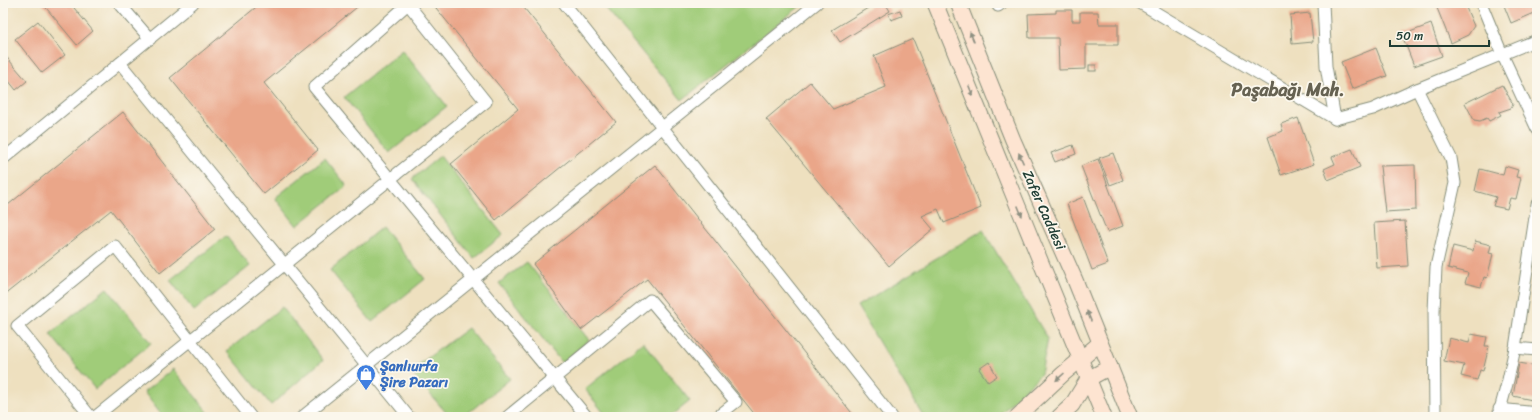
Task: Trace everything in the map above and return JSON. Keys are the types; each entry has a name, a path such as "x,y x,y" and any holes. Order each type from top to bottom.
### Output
{"main road":[{"name":"Zafer Caddesi","path":"935,3 1104,417"},
{"name":"Zafer Caddesi","path":"958,3 1013,140 1075,280 1130,417"},
{"path":"1017,417 1063,374 1100,343"},
{"path":"1059,417 1072,404 1088,378 1110,367"}],"street":[{"path":"119,3 150,39"},
{"path":"3,160 193,3"},
{"path":"564,3 892,417"},
{"path":"302,417 818,3"},
{"path":"1140,3 1335,119 1373,109 1417,88 1537,40"},
{"path":"1323,3 1326,66 1335,119"},
{"path":"1481,3 1502,54 1537,129"},
{"path":"251,417 190,340 115,246 17,326 93,417 190,340 284,264 390,179 486,102 408,4 314,86 390,179 474,280 554,378 587,417"},
{"path":"120,63 409,417"},
{"path":"1417,88 1451,158 1455,183 1436,267 1434,311 1435,417"},
{"path":"1537,205 1515,348 1499,413 1537,413"},
{"path":"507,417 650,300 736,402 717,417"},
{"path":"1515,348 1537,350"}],"green space":[{"path":"601,3 804,3 682,100"},
{"path":"402,50 447,106 389,153 344,97"},
{"path":"440,156 503,235 474,258 412,179"},
{"path":"325,158 347,186 297,226 275,198"},
{"path":"382,227 425,279 372,322 330,270"},
{"path":"983,230 1048,339 1041,374 997,417 924,417 857,306"},
{"path":"226,236 250,266 194,311 170,280"},
{"path":"527,262 589,340 562,363 499,283"},
{"path":"107,288 151,343 95,389 50,334"},
{"path":"282,307 323,360 271,405 227,351"},
{"path":"468,328 510,379 463,417 450,417 410,371"},
{"path":"643,342 690,401 670,417 607,417 585,389"},
{"path":"173,369 212,417 163,417 144,392"}],"building":[{"path":"42,3 70,3 93,31 77,45"},
{"path":"261,3 362,3 264,83 318,150 264,194 170,78"},
{"path":"432,3 520,3 616,122 496,220 451,164 518,109"},
{"path":"876,3 885,3 890,11 840,42 832,30"},
{"path":"1435,3 1464,3 1474,26 1468,35 1451,43"},
{"path":"1503,3 1537,3 1537,12 1511,23"},
{"path":"900,10 902,16 891,20 888,14"},
{"path":"1056,10 1072,10 1072,21 1080,21 1080,12 1098,12 1099,24 1118,24 1118,45 1086,45 1086,69 1059,70 1058,38 1029,38 1028,14 1056,13"},
{"path":"1310,13 1313,42 1292,44 1290,15"},
{"path":"38,21 65,55 42,73 15,39"},
{"path":"1431,24 1442,56 1414,66 1402,35"},
{"path":"913,39 981,208 944,223 938,209 922,216 933,229 889,266 766,119 810,82 833,109 886,87 874,56"},
{"path":"1376,48 1387,76 1352,89 1341,62"},
{"path":"3,53 27,81 16,90 8,80 3,84"},
{"path":"1089,65 1096,65 1096,71 1089,71"},
{"path":"1502,85 1513,104 1511,108 1499,112 1501,115 1489,121 1487,118 1480,121 1474,120 1465,103"},
{"path":"123,112 215,229 160,273 111,210 3,296 3,209"},
{"path":"1298,118 1314,164 1281,175 1268,137 1283,131 1281,124"},
{"path":"1073,145 1076,154 1055,162 1051,153"},
{"path":"1352,149 1360,167 1328,180 1324,169 1335,164 1332,157"},
{"path":"1113,153 1123,180 1110,185 1099,158"},
{"path":"1098,159 1123,226 1107,232 1081,166"},
{"path":"655,165 855,417 755,417 756,416 647,279 581,330 533,264"},
{"path":"1415,165 1416,210 1385,212 1380,166"},
{"path":"1505,166 1518,170 1516,177 1521,178 1516,199 1510,198 1507,209 1493,206 1496,197 1475,191 1480,169 1503,175"},
{"path":"1083,197 1108,264 1092,270 1067,204"},
{"path":"1405,221 1408,266 1377,268 1374,223"},
{"path":"1475,241 1491,245 1489,253 1493,254 1487,278 1484,277 1481,287 1465,283 1468,273 1448,268 1453,246 1473,251"},
{"path":"1471,334 1487,337 1485,346 1489,346 1483,371 1480,370 1477,380 1461,376 1464,365 1444,361 1449,338 1469,343"},
{"path":"989,362 997,376 988,382 979,369"},
{"path":"1519,363 1537,366 1537,401 1513,396"}],"place":[{"name":"Şanlıurfa Şire Pazarı","path":"366,391"}],"district":[{"name":"Paşabağı Mah.","path":"1288,90"}]}
